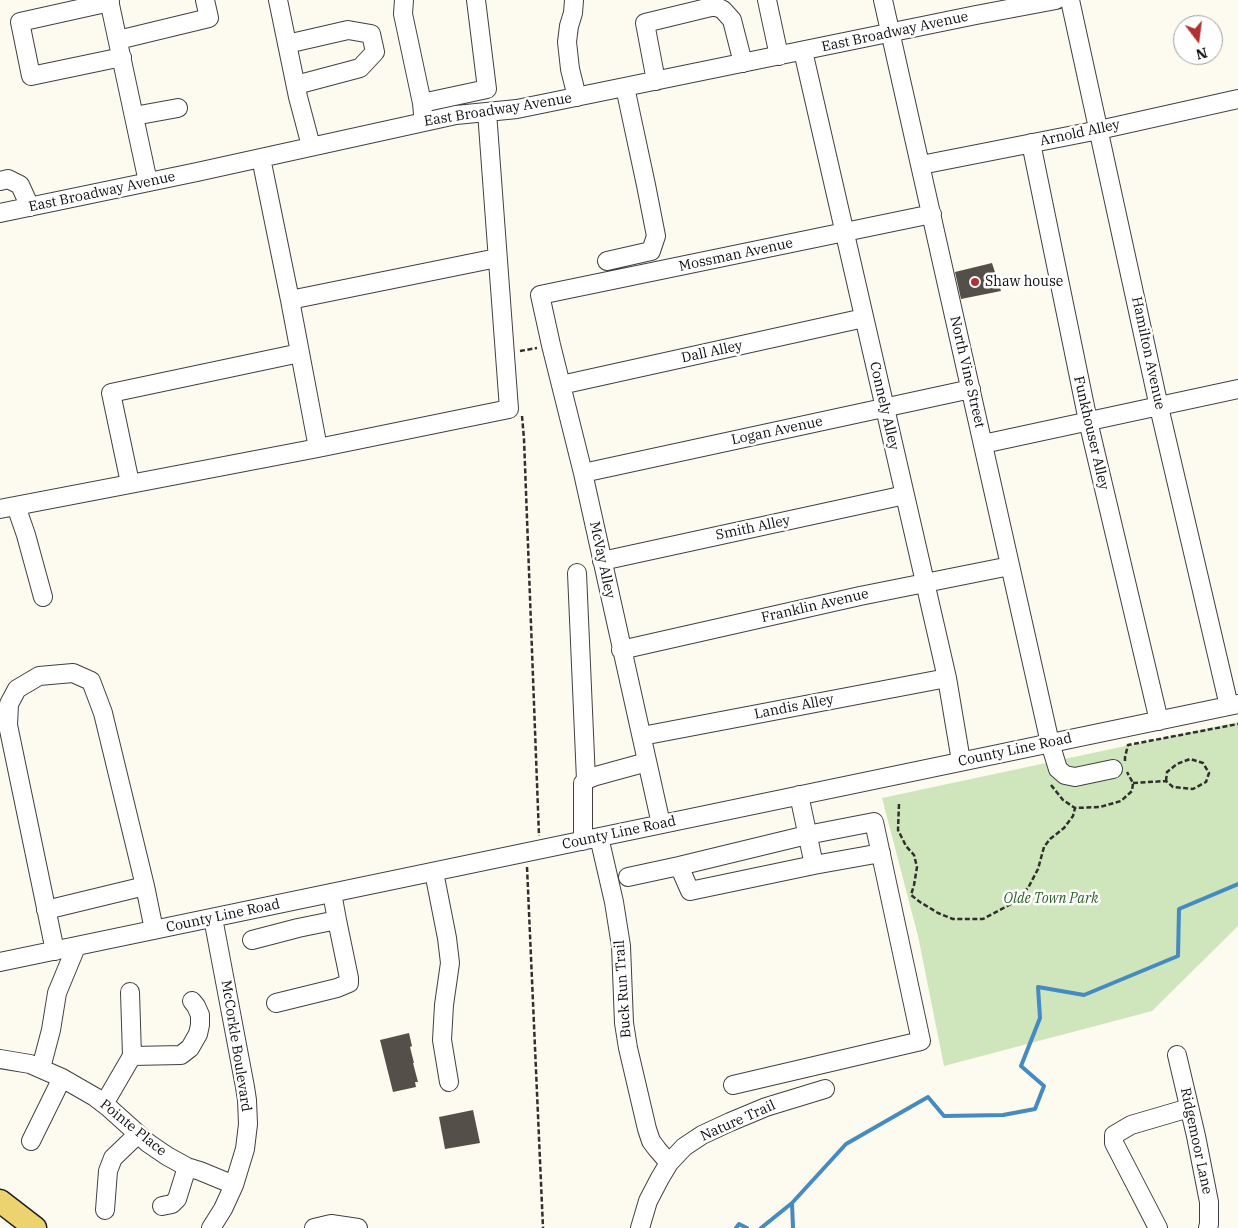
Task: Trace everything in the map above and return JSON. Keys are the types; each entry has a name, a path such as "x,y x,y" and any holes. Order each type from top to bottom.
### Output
{"main road":[{"path":"0,1201 34,1228"}],"street":[{"path":"148,182 120,49 109,1 20,22 31,76 120,49 209,18 205,0"},
{"path":"278,0 311,146"},
{"path":"404,0 403,14 422,103 424,122"},
{"path":"422,103 487,89 476,0"},
{"path":"574,0 567,42 576,97"},
{"path":"767,0 779,56"},
{"name":"North Vine Street","path":"883,0 1050,743 1058,769 1065,776 1075,777 1122,768"},
{"name":"East Broadway Avenue","path":"0,213 456,115 517,110 1056,0"},
{"name":"Hamilton Avenue","path":"1070,0 1160,406 1234,705"},
{"path":"656,81 645,23 710,3 723,10 732,20 743,63"},
{"path":"287,44 348,30 371,34 375,52 360,68 296,85"},
{"name":"Connely Alley","path":"803,51 925,583 946,678 961,761"},
{"path":"607,261 651,250 656,236 625,87"},
{"name":"Arnold Alley","path":"921,165 1099,130 1238,99"},
{"path":"134,116 178,108"},
{"path":"43,597 26,534 8,507 318,448 509,409 487,112"},
{"name":"Funkhouser Alley","path":"1031,143 1088,421 1159,720"},
{"path":"261,158 318,448"},
{"path":"0,181 8,179 20,185 30,206"},
{"name":"Mossman Avenue","path":"540,295 932,214"},
{"path":"290,300 497,258"},
{"name":"McVay Alley","path":"540,295 583,473 661,824"},
{"name":"Dall Alley","path":"561,385 864,318"},
{"path":"130,483 111,394 300,353"},
{"name":"Logan Avenue","path":"583,473 971,389"},
{"path":"983,444 1238,389"},
{"name":"Smith Alley","path":"602,561 904,495"},
{"name":"Franklin Avenue","path":"621,650 860,596 1010,566"},
{"name":"Buck Run Trail","path":"577,573 586,780 583,783 591,839 614,902 621,946 624,1023 647,1129 651,1141 669,1163"},
{"path":"55,951 8,725 9,704 16,689 40,676 73,673 91,681 103,713 154,930"},
{"name":"Landis Alley","path":"642,736 946,678"},
{"name":"County Line Road","path":"0,962 1234,705"},
{"path":"586,780 647,762"},
{"path":"799,795 814,865"},
{"path":"628,877 808,835 874,822 921,1041 733,1085"},
{"path":"679,866 690,891 814,865 881,854"},
{"path":"434,872 448,938 450,963 444,1005 442,1040 449,1082"},
{"path":"46,910 145,886"},
{"path":"276,1003 338,988 349,983 332,893"},
{"path":"294,901 298,928"},
{"name":"McCorkle Boulevard","path":"211,1228 223,1209 234,1185 245,1149 248,1124 247,1100 213,918"},
{"path":"252,940 337,920"},
{"path":"40,1068 51,1030 57,993 76,947"},
{"path":"104,1104 132,1056 130,992"},
{"path":"132,1056 181,1055 190,1048 198,1034 200,1025 200,1015 192,1001"},
{"name":"Ridgemoor Lane","path":"1177,1055 1190,1108 1208,1202 1208,1228"},
{"name":"Pointe Place","path":"0,1058 30,1064 62,1078 95,1097 148,1143 167,1156 188,1168 234,1185"},
{"path":"31,1140 62,1078"},
{"name":"Nature Trail","path":"640,1228 648,1202 660,1178 669,1163 684,1147 730,1122 766,1107 825,1089"},
{"path":"1158,1228 1114,1143 1114,1135 1131,1125 1190,1108"},
{"path":"104,1210 108,1171 113,1158 138,1134"},
{"path":"162,1206 172,1204 177,1198 188,1168"},
{"path":"314,1228 331,1224 358,1228"}],"path":[{"path":"516,352 551,346"},
{"path":"522,415 540,842 527,863 543,1228"},
{"path":"1134,782 1122,768 1128,745 1238,724"},
{"path":"1134,782 1166,780 1174,787 1193,789 1206,782 1209,773 1203,762 1190,759 1176,764 1167,772 1166,780"},
{"path":"1050,783 1063,800 1075,808 1100,807 1121,801 1132,791 1134,782"},
{"path":"899,804 898,830 906,846 914,854 917,866 911,895 938,913 953,919 983,919 1011,904 1028,888 1038,869 1044,847 1050,839 1064,828 1073,816 1075,808"}],"green space":[{"name":"Olde Town Park","path":"1238,722 1238,926 1152,1011 944,1066 918,936 882,798"}],"building":[{"name":"Shaw house","path":"992,263 1001,291 961,299 955,272"},
{"path":"409,1033 412,1046 410,1047 418,1082 415,1082 416,1087 393,1092 380,1040"},
{"path":"473,1110 480,1143 445,1149 439,1117"}],"waterway":[{"path":"793,1228 792,1203 846,1144 928,1097 944,1116 1003,1115 1035,1109 1044,1086 1021,1066 1040,1018 1038,987 1084,995 1178,956 1179,909 1238,884"},
{"path":"761,1228 792,1203"},
{"path":"736,1228 739,1224 747,1228"}],"place":[{"name":"Shaw house","path":"975,282"}]}
